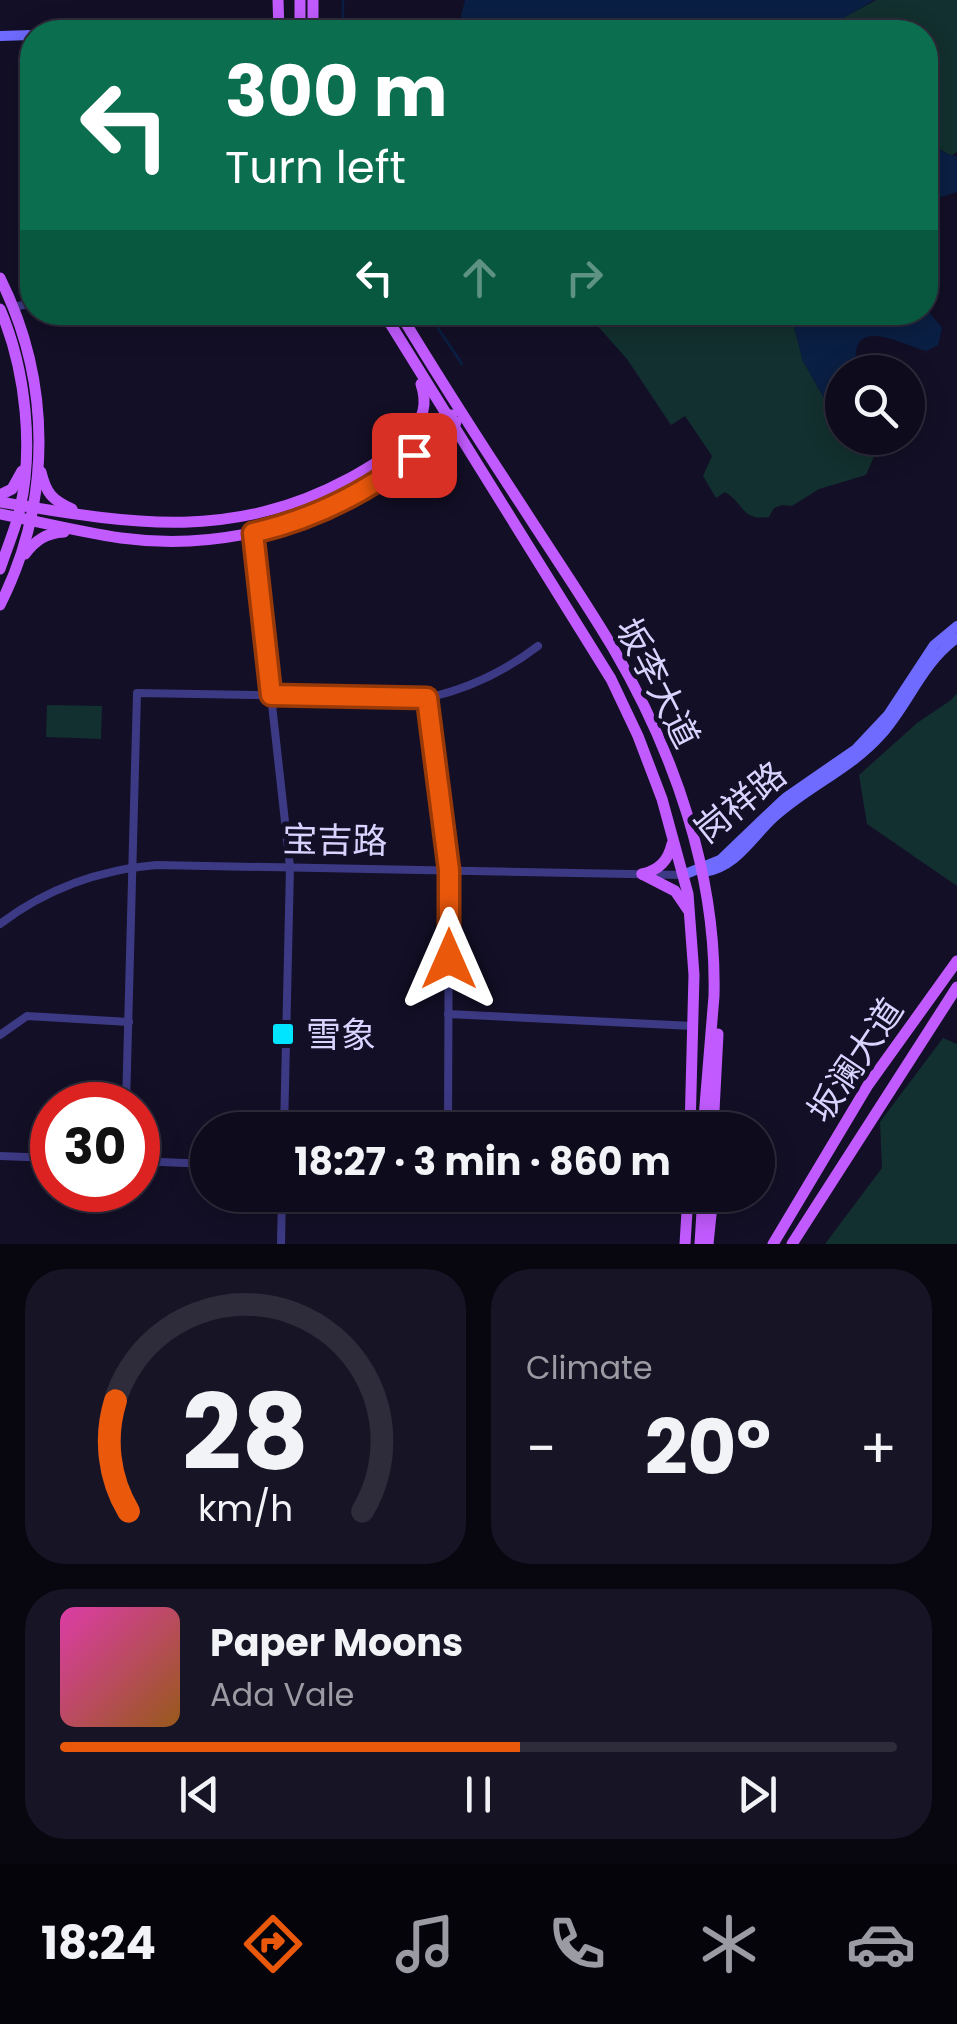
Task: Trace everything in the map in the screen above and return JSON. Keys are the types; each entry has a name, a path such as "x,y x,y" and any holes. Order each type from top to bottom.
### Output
{"main road":[{"path":"0,278 20,324"},
{"path":"0,309 19,368 25,413 25,513 2,563"},
{"path":"20,325 36,382 38,459 48,494 60,504 85,514"},
{"name":"坂李大道","path":"390,325 612,680 638,736 662,799 688,894 694,975 691,1112"},
{"name":"坂李大道","path":"407,325 582,599 638,693 665,751 702,870 711,936 714,996 704,1112"},
{"path":"406,442 421,420 426,404 416,365"},
{"path":"24,467 12,489 0,498 25,513 121,538 178,542 216,539 295,521 342,502 387,476 453,428 461,414"},
{"path":"0,514 85,514 158,524 251,515 333,487 364,471 446,415 461,414"},
{"path":"414,455 434,445 452,444 478,467"},
{"path":"18,566 38,459"},
{"path":"0,605 28,549 46,535 84,531"},
{"path":"0,538 2,563"},
{"path":"642,874 665,862 672,837"},
{"path":"642,874 675,891 690,916"},
{"name":"坂澜大道","path":"773,1244 868,1084 957,961"},
{"name":"坂澜大道","path":"792,1244 957,987"},
{"path":"714,996 719,1024 714,1112"},
{"path":"685,1244 687,1212"},
{"path":"700,1244 702,1212"},
{"path":"708,1244 711,1212"}],"street":[{"path":"14,307 20,306"},
{"path":"253,533 290,867 284,1112"},
{"name":"岗祥路","path":"702,870 727,854 774,806 868,739 888,716 934,645 957,626"},
{"name":"岗祥路","path":"683,874 716,870 732,860 789,804 849,765 873,744 929,664 957,638"},
{"path":"127,1082 137,693 427,698 492,676 538,646"},
{"path":"427,698 449,870 448,1112"},
{"name":"宝吉路","path":"0,924 62,887 104,873 168,864 683,874"},
{"path":"448,1014 693,1026"},
{"path":"0,1035 26,1016 129,1022"},
{"path":"0,1156 30,1157"},
{"path":"160,1162 190,1163"},
{"path":"280,1244 281,1212"}],"green space":[{"path":"876,0 957,0 957,152 951,156 938,148 938,20 839,20"},
{"path":"597,325 794,325 803,361 825,400 825,455 875,455 866,475 819,489 792,506 774,508 769,517 760,518 748,514 725,492 716,498 703,476 712,456 685,416 671,425 627,359"},
{"path":"957,693 957,886 867,824 859,775"},
{"path":"47,705 102,706 101,739 46,737"},
{"path":"943,1038 957,1044 957,1244 825,1244 882,1168 880,1122"}],"water":[{"path":"465,0 874,0 840,20 460,20"},
{"path":"938,148 957,156 957,192 938,198"},
{"path":"938,323 942,328 938,345 926,351 875,336 859,342 856,355 825,355 825,400 803,361 794,325"}],"waterway":[{"path":"343,0 343,20"},
{"path":"436,325 462,364"}],"place":[{"name":"雪象","path":"283,1034"}],"route":[{"path":"414,455 342,502 253,533 271,695 427,698 449,870 449,959"}]}
